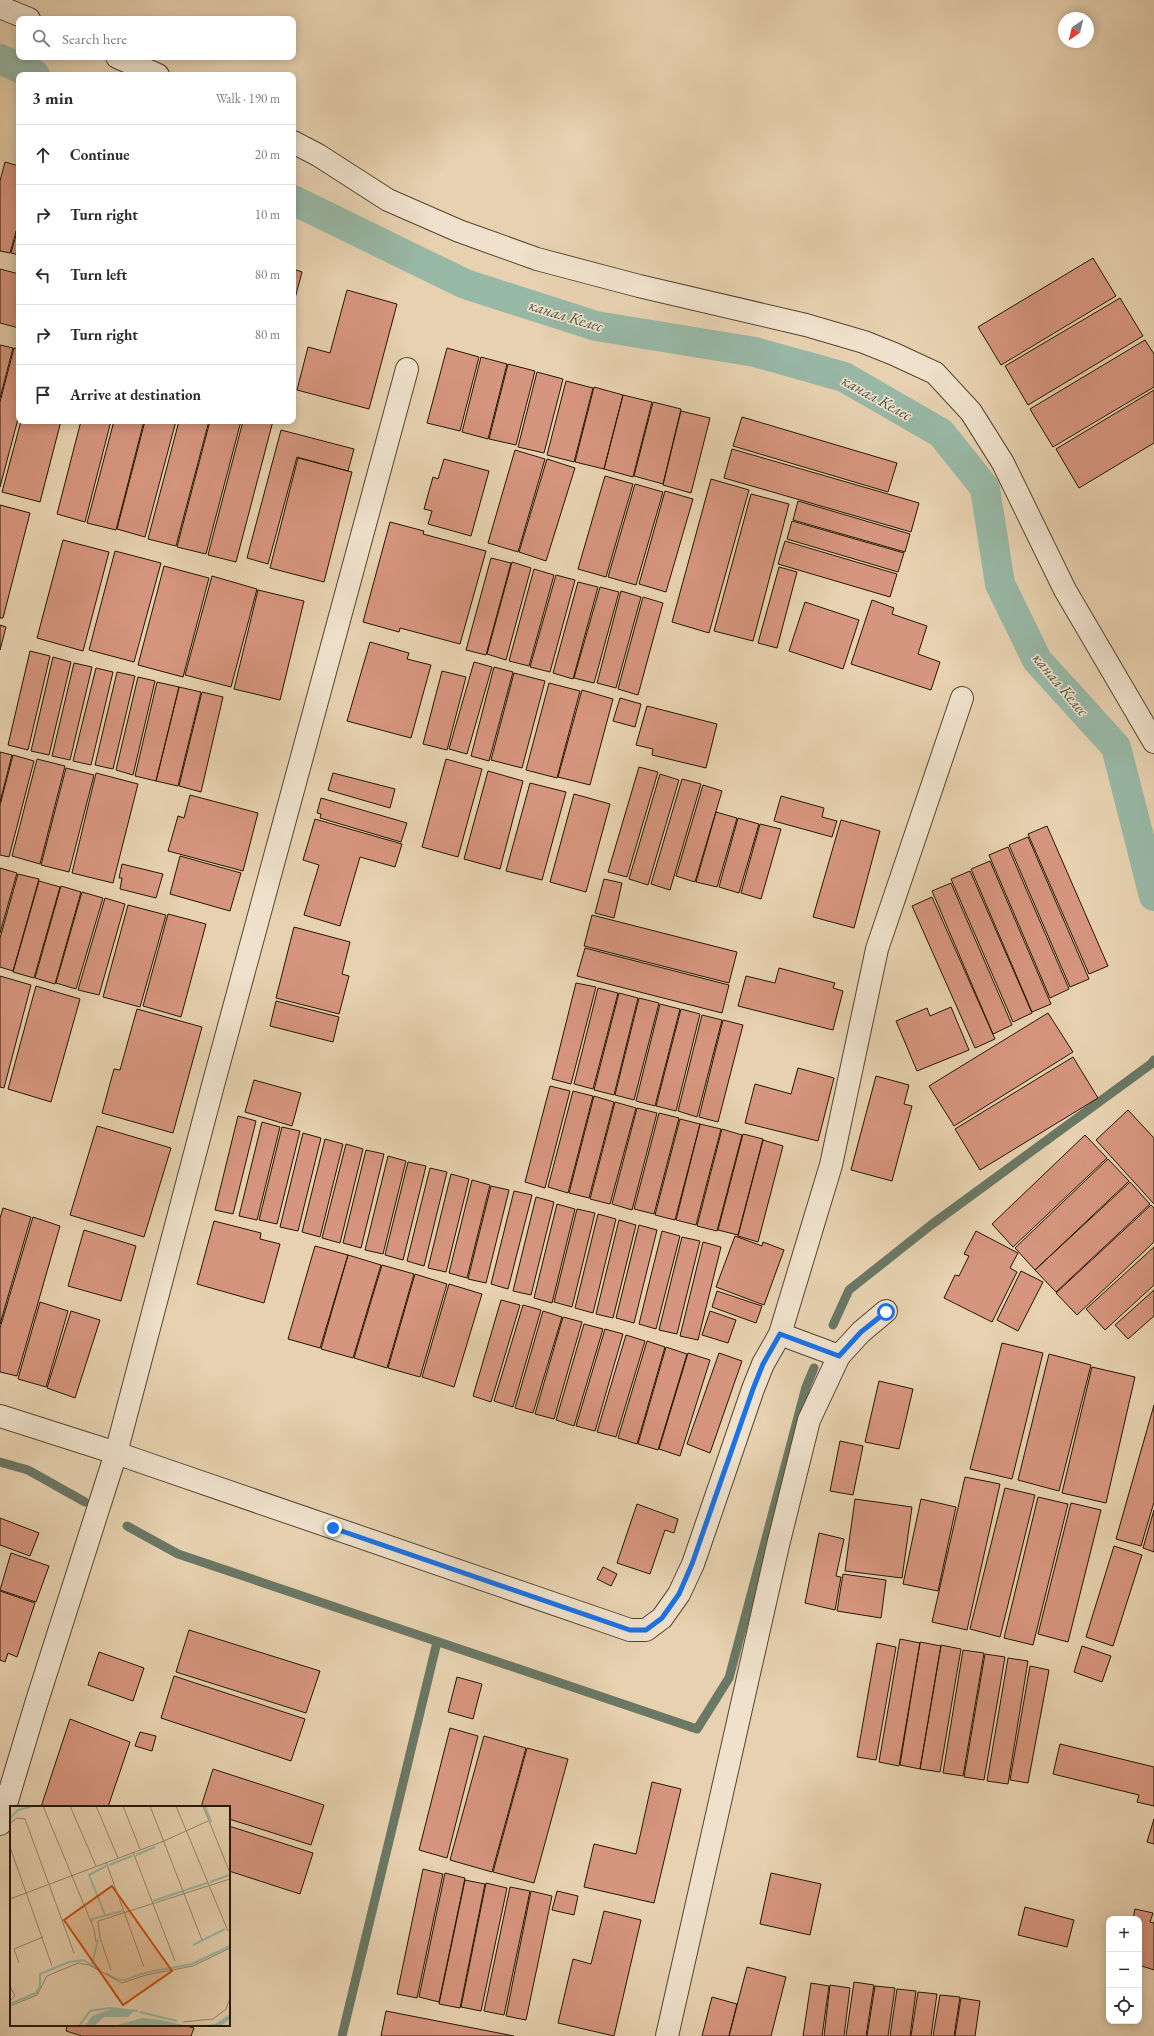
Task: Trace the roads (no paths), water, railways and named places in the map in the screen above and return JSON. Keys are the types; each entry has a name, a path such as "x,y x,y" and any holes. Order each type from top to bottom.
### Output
{"street":[{"path":"0,7 22,16"},
{"path":"124,60 151,72"},
{"path":"296,144 318,155 388,200 459,231 522,254 639,286 762,314 849,337 894,354 935,373 971,412 1003,463 1065,590 1154,742"},
{"path":"0,1824 36,1704 116,1453 212,1089 407,369"},
{"path":"0,1416 116,1453 630,1630 646,1630 662,1618 679,1594 692,1564 753,1389 763,1364 780,1334 831,1165 877,949 962,698"},
{"path":"667,2036 778,1545 809,1420 839,1356 861,1332 886,1312"},
{"path":"780,1334 839,1356"}],"waterway":[{"name":"канал Келес","path":"0,59 28,72"},
{"name":"канал Келес","path":"296,201 465,284 596,326 755,352 844,377 941,433 985,488 1000,584 1037,660 1116,747 1154,896"},
{"path":"833,1325 849,1290 931,1225 1151,1064 1154,1060"},
{"path":"127,1526 178,1554 697,1729 729,1678 806,1387 814,1368"},
{"path":"0,1462 28,1470 85,1502"},
{"path":"342,2036 437,1642"}]}
